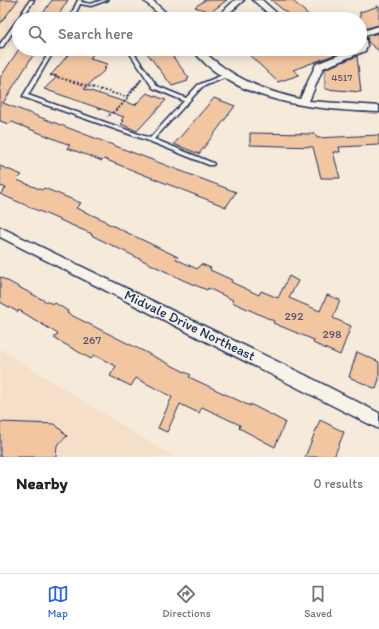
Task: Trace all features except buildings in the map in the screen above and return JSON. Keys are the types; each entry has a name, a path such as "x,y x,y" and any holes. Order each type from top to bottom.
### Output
{"street":[{"path":"147,0 161,12"},
{"path":"226,12 240,0"},
{"path":"257,0 271,12"},
{"path":"367,32 379,28"},
{"path":"203,56 210,64 227,75 264,93 303,103 352,109 379,109"},
{"path":"303,103 306,93 319,66 344,56"},
{"name":"Midvale Drive Northeast","path":"0,232 300,380 379,421"}],"lane":[{"path":"24,12 32,0"},
{"path":"75,12 80,1 91,4 106,0"},
{"path":"0,47 12,29"},
{"path":"50,56 25,96 152,140 211,164"},
{"path":"134,56 148,74 155,87 187,100"},
{"path":"152,140 200,86 227,75"}],"path":[{"path":"50,75 126,97 142,80 121,106 101,122"}],"shaded area":[{"path":"0,0 44,0 35,12 12,12 12,44 0,60"},
{"path":"0,349 48,379 173,457 0,457"}]}
